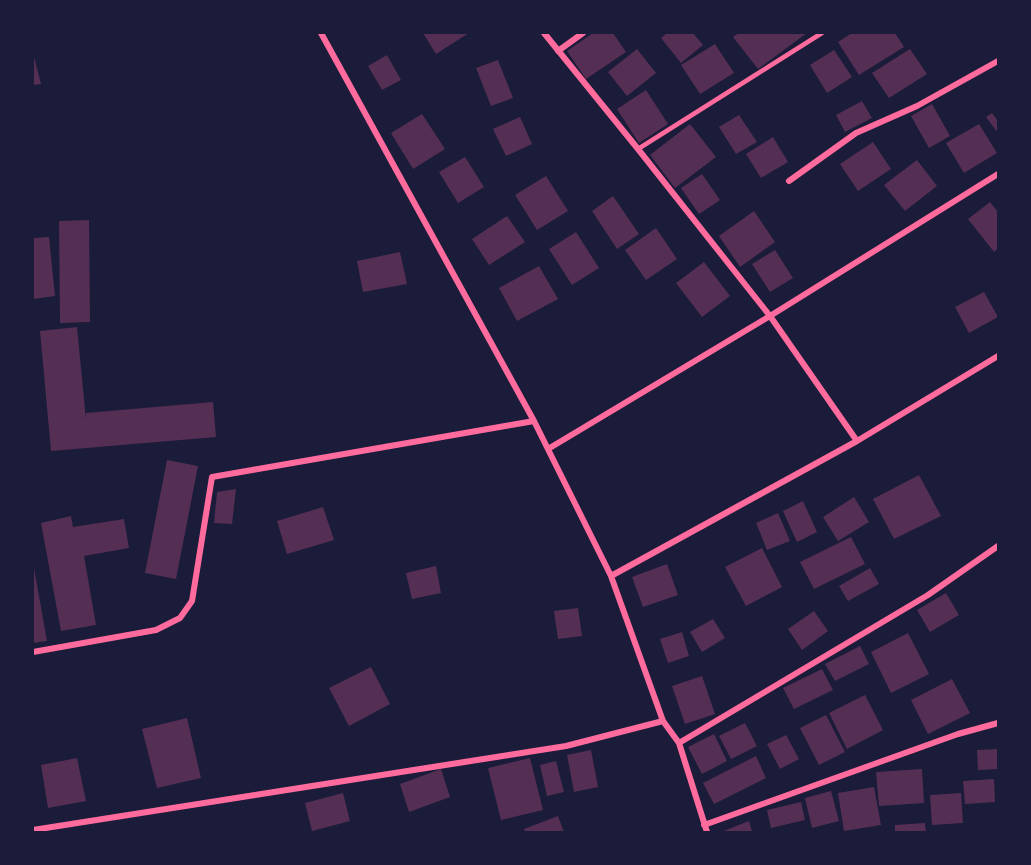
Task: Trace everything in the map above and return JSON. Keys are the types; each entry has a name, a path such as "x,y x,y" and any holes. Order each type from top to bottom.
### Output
{"street":[{"path":"321,33 534,421 611,576 663,721 679,743 706,829 958,734 998,723"},
{"path":"544,33 770,316 857,441"},
{"path":"558,51 583,33"},
{"path":"789,181 856,134 918,106 998,61"},
{"path":"548,449 770,316 998,174"},
{"path":"611,576 857,441 998,356"},
{"path":"33,652 156,630 180,618 192,601 213,477 534,421"},
{"path":"679,743 928,595 998,546"},
{"path":"33,830 566,746 663,721"}],"lane":[{"path":"638,149 822,33"}],"building":[{"path":"423,33 469,33 436,54"},
{"path":"593,33 613,33 626,52 586,79 567,51"},
{"path":"667,33 693,33 703,45 681,63 661,38"},
{"path":"739,33 807,33 758,69 733,37"},
{"path":"852,33 895,33 904,47 859,75 838,42"},
{"path":"715,44 734,73 700,94 681,65"},
{"path":"637,49 656,73 627,96 608,72"},
{"path":"910,49 927,74 889,98 872,73"},
{"path":"834,50 852,77 827,93 810,65"},
{"path":"33,53 41,84 33,85"},
{"path":"387,55 401,80 382,90 368,66"},
{"path":"498,60 513,98 491,106 476,68"},
{"path":"646,90 668,124 639,143 617,109"},
{"path":"862,101 872,118 845,132 836,115"},
{"path":"932,104 950,136 929,148 911,116"},
{"path":"992,113 998,121 998,133 986,117"},
{"path":"422,114 445,149 413,169 391,133"},
{"path":"739,115 757,142 736,154 719,127"},
{"path":"520,117 532,144 506,156 493,129"},
{"path":"690,124 716,157 675,188 650,155"},
{"path":"979,124 997,153 964,173 946,143"},
{"path":"773,137 788,162 761,178 746,154"},
{"path":"873,142 891,169 858,191 840,164"},
{"path":"465,157 484,187 458,203 439,172"},
{"path":"917,160 937,186 905,211 884,185"},
{"path":"702,174 720,200 699,214 681,188"},
{"path":"546,176 568,211 537,230 515,195"},
{"path":"613,196 639,234 617,249 592,211"},
{"path":"990,202 998,212 998,248 994,252 968,219"},
{"path":"754,211 775,242 740,267 719,236"},
{"path":"507,216 525,242 489,265 472,239"},
{"path":"89,220 90,322 60,323 59,221"},
{"path":"656,228 677,259 646,280 625,250"},
{"path":"576,232 599,268 572,285 549,249"},
{"path":"49,237 55,296 33,299 33,238"},
{"path":"775,250 793,278 770,292 752,264"},
{"path":"400,252 407,284 363,292 357,261"},
{"path":"704,262 730,296 702,317 676,283"},
{"path":"539,266 558,299 517,321 499,288"},
{"path":"984,292 998,317 969,333 955,307"},
{"path":"77,327 86,420 86,413 213,402 216,437 51,451 40,331"},
{"path":"167,460 198,466 176,579 145,573"},
{"path":"919,475 941,516 894,539 873,499"},
{"path":"236,489 232,524 214,523 217,492"},
{"path":"854,497 869,522 838,541 823,517"},
{"path":"803,501 817,532 797,542 783,511"},
{"path":"323,507 334,540 287,554 277,521"},
{"path":"778,513 790,541 767,550 756,523"},
{"path":"71,516 73,527 124,519 129,548 84,556 96,625 61,631 41,523"},
{"path":"851,537 865,564 814,589 800,562"},
{"path":"762,548 782,587 746,606 725,567"},
{"path":"667,564 678,595 643,607 632,577"},
{"path":"436,566 441,593 412,599 406,573"},
{"path":"33,568 47,641 33,643"},
{"path":"870,568 879,584 848,601 839,586"},
{"path":"946,593 959,615 930,632 917,610"},
{"path":"578,608 582,636 558,639 554,611"},
{"path":"814,611 828,631 802,650 788,629"},
{"path":"713,619 725,638 702,652 690,632"},
{"path":"682,632 689,656 668,663 660,639"},
{"path":"908,633 929,674 891,693 871,652"},
{"path":"860,646 869,664 835,681 825,664"},
{"path":"371,667 390,704 349,726 329,688"},
{"path":"822,669 833,690 794,709 783,688"},
{"path":"702,676 715,714 685,724 672,686"},
{"path":"952,679 970,713 928,734 911,700"},
{"path":"865,695 883,730 847,749 829,713"},
{"path":"826,715 845,752 819,765 800,728"},
{"path":"187,718 201,778 157,788 142,729"},
{"path":"745,723 757,746 731,759 719,736"},
{"path":"714,734 727,761 702,774 688,747"},
{"path":"786,735 799,759 780,769 767,744"},
{"path":"998,749 998,769 978,770 977,750"},
{"path":"591,750 598,787 574,792 567,755"},
{"path":"756,756 766,778 714,804 703,783"},
{"path":"77,758 86,801 48,808 41,765"},
{"path":"530,758 543,810 501,820 488,768"},
{"path":"556,761 564,792 547,796 540,765"},
{"path":"441,769 450,797 409,812 400,784"},
{"path":"922,769 924,803 879,806 876,772"},
{"path":"994,779 995,802 965,804 963,781"},
{"path":"874,787 881,825 844,831 838,793"},
{"path":"831,791 839,821 812,828 805,798"},
{"path":"343,793 350,821 312,831 305,803"},
{"path":"961,793 963,823 932,825 930,795"},
{"path":"801,802 805,820 771,828 767,810"},
{"path":"558,816 564,832 525,832 524,829"},
{"path":"749,821 752,832 721,832"},
{"path":"925,823 926,832 895,832 895,825"}]}
